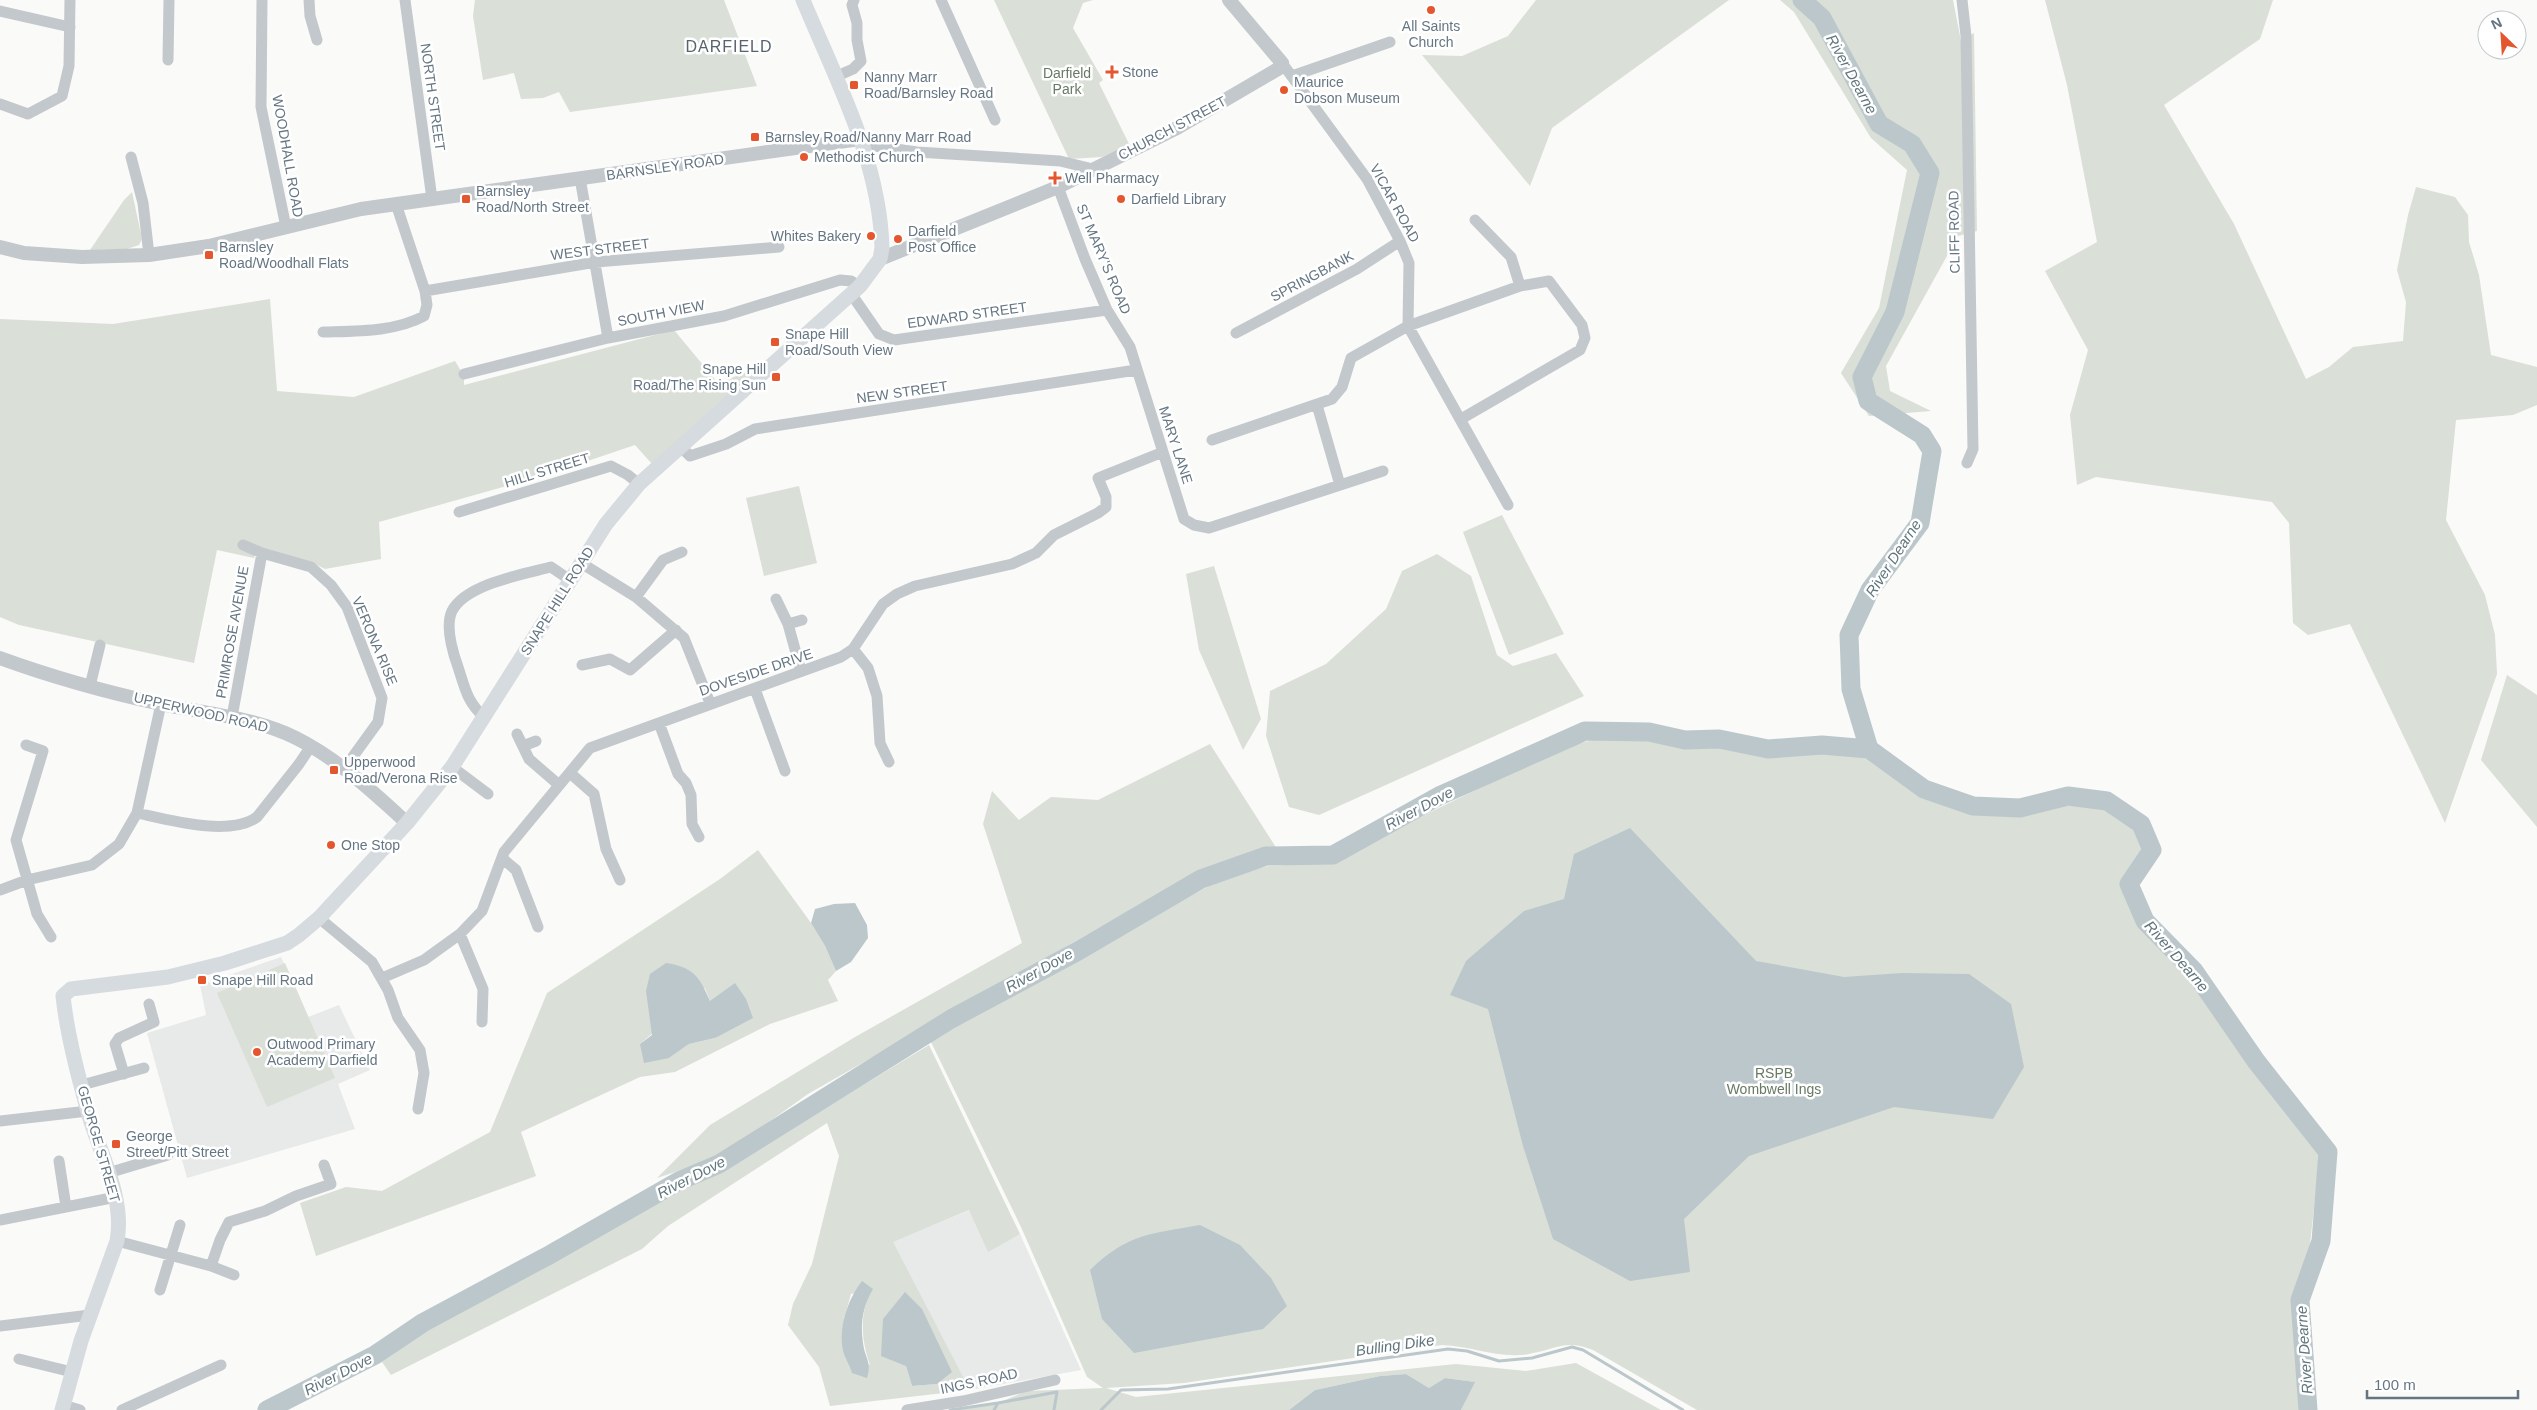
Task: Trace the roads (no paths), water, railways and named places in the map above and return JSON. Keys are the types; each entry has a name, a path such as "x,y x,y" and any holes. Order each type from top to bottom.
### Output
{"main road":[{"path":"803,0 860,139 872,174 882,238 880,259"},
{"name":"SNAPE HILL ROAD","path":"66,992 71,989 168,977 252,955 287,943 300,935 319,918 407,823 452,768 606,524 639,484 856,291 880,259"},
{"name":"GEORGE STREET","path":"63,1408 72,1372 90,1316 117,1241 120,1216 116,1197 88,1111 64,1009 63,996 66,992"}],"street":[{"path":"0,104 28,114 62,96 69,66 70,0"},
{"path":"168,60 169,0"},
{"name":"WOODHALL ROAD","path":"262,0 262,107 286,227"},
{"path":"309,0 310,16 318,40"},
{"name":"NORTH STREET","path":"405,0 432,199"},
{"path":"835,77 853,69 861,61 857,23 852,5 854,0"},
{"path":"941,0 995,120"},
{"path":"1229,0 1282,63"},
{"name":"CLIFF ROAD","path":"1962,0 1966,46 1973,449 1967,464"},
{"path":"0,11 70,27"},
{"path":"1292,76 1390,42"},
{"name":"VICAR ROAD","path":"1282,63 1367,179 1400,241 1409,263 1408,326"},
{"name":"CHURCH STREET","path":"1058,187 1177,128 1278,69 1282,63"},
{"name":"BARNSLEY ROAD","path":"0,247 24,252 82,257 149,255 209,246 331,215 396,204 860,139 874,146 882,147 1060,161 1093,168"},
{"path":"131,157 143,203 149,255"},
{"path":"580,178 608,338"},
{"path":"880,259 1058,187"},
{"name":"ST MARY'S ROAD","path":"1058,187 1085,259 1107,310 1130,347 1136,370"},
{"path":"323,332 409,324 424,316 427,305 426,291 396,204"},
{"path":"1475,220 1511,257 1520,286"},
{"name":"SPRINGBANK","path":"1236,333 1358,269 1400,241"},
{"name":"WEST STREET","path":"426,291 596,262 779,247"},
{"name":"SOUTH VIEW","path":"464,374 608,338 724,316 840,280 851,281 856,291"},
{"path":"1212,440 1317,406 1332,399 1342,388 1351,358 1408,326 1520,286 1550,281 1582,325 1585,338 1580,350 1461,419"},
{"name":"EDWARD STREET","path":"856,291 879,334 894,340 1107,310"},
{"path":"1408,326 1508,505"},
{"name":"NEW STREET","path":"681,447 690,456 726,444 755,429 1136,370"},
{"name":"MARY LANE","path":"1136,370 1184,519 1194,525 1209,528 1340,486"},
{"path":"1317,406 1340,486 1383,471"},
{"name":"DOVESIDE DRIVE","path":"382,978 424,960 460,934 482,910 504,852 590,748 841,657 853,649 868,630 883,604 897,594 915,586 1012,564 1036,553 1054,535 1106,507 1106,497 1098,478 1163,452"},
{"name":"HILL STREET","path":"459,512 611,466 628,475 639,484"},
{"name":"VERONA RISE","path":"243,545 262,553 311,567 332,586 347,607 382,698 378,722 344,769"},
{"path":"636,597 663,560 682,552"},
{"name":"PRIMROSE AVENUE","path":"232,717 262,553"},
{"path":"581,563 636,597 684,638 710,703"},
{"path":"484,717 472,706 454,657 450,619 458,604 477,590 517,575 551,567 570,580"},
{"path":"776,598 788,624 801,671"},
{"path":"788,624 802,620"},
{"path":"582,665 610,659 630,670 676,630"},
{"path":"90,686 100,645"},
{"path":"853,649 868,668 877,696 880,743 889,762"},
{"name":"UPPERWOOD ROAD","path":"0,658 90,686 161,704 261,724 311,746 363,783 407,823"},
{"path":"755,689 785,771"},
{"path":"0,890 28,880 92,865 119,844 137,813 161,704"},
{"path":"659,722 678,774 686,783 691,795 692,824 699,837"},
{"path":"517,734 529,760 560,785"},
{"path":"523,746 536,741"},
{"path":"26,745 43,751 16,840 37,914 51,937"},
{"path":"137,813 177,822 231,826 249,823 257,817 311,746"},
{"path":"452,768 488,794"},
{"path":"570,773 594,794 606,848 620,880"},
{"path":"502,858 516,870 538,927"},
{"path":"319,918 364,954 382,978 398,1018 420,1050 423,1061 422,1090 418,1109"},
{"path":"460,934 483,989 482,1022"},
{"path":"124,1074 115,1044 119,1038 154,1022 149,1004"},
{"path":"82,1085 144,1068"},
{"path":"0,1121 88,1111"},
{"path":"108,1173 168,1155"},
{"path":"59,1161 66,1207"},
{"path":"211,1266 220,1240 229,1222 265,1211 296,1196 332,1184 324,1165"},
{"path":"0,1220 116,1197"},
{"path":"160,1290 180,1226"},
{"path":"117,1241 170,1257 211,1266 234,1275"},
{"path":"0,1326 90,1316"},
{"path":"20,1359 72,1372"},
{"path":"122,1410 221,1365"},
{"name":"INGS ROAD","path":"908,1410 963,1401 1055,1380"},
{"path":"63,1408 80,1410"}],"waterway":[{"name":"River Dearne","path":"1802,0 1822,18 1879,124 1912,144 1930,173 1895,312 1862,377 1868,401 1922,435 1932,451 1920,523 1870,590 1849,635 1851,689 1869,749 1924,789 1973,806 2020,808 2068,796 2107,801 2141,824 2152,850 2129,884 2145,921 2194,971 2256,1061 2328,1152 2321,1241 2300,1300 2308,1410"},
{"name":"River Dove","path":"267,1410 375,1355 424,1322 551,1254 679,1181 719,1164 951,1019 1078,951 1201,879 1266,856 1333,855 1439,796 1585,731 1649,732 1685,740 1719,739 1768,749 1822,745 1869,749"},
{"name":"Bulling Dike","path":"1101,1410 1121,1390 1168,1389 1448,1349 1467,1351 1499,1361 1532,1358 1572,1347 1583,1350 1683,1410"},
{"path":"994,1410 998,1403 1057,1392 1054,1410"},
{"path":"950,1410 998,1403"}],"place":[{"name":"All Saints Church","path":"1431,10"},
{"name":"Stone","path":"1112,72"},
{"name":"Nanny Marr Road/Barnsley Road","path":"854,85"},
{"name":"Maurice Dobson Museum","path":"1284,90"},
{"name":"Barnsley Road/Nanny Marr Road","path":"755,137"},
{"name":"Methodist Church","path":"804,157"},
{"name":"Well Pharmacy","path":"1055,178"},
{"name":"Barnsley Road/North Street","path":"466,199"},
{"name":"Darfield Library","path":"1121,199"},
{"name":"Whites Bakery","path":"871,236"},
{"name":"Darfield Post Office","path":"898,239"},
{"name":"Barnsley Road/Woodhall Flats","path":"209,255"},
{"name":"Snape Hill Road/South View","path":"775,342"},
{"name":"Snape Hill Road/The Rising Sun","path":"776,377"},
{"name":"Upperwood Road/Verona Rise","path":"334,770"},
{"name":"One Stop","path":"331,845"},
{"name":"Snape Hill Road","path":"202,980"},
{"name":"Outwood Primary Academy Darfield","path":"257,1052"},
{"name":"George Street/Pitt Street","path":"116,1144"}],"district":[{"name":"DARFIELD","path":"729,46"}],"park label":[{"name":"Darfield Park","path":"1067,82"},
{"name":"RSPB Wombwell Ings","path":"1774,1082"}]}
